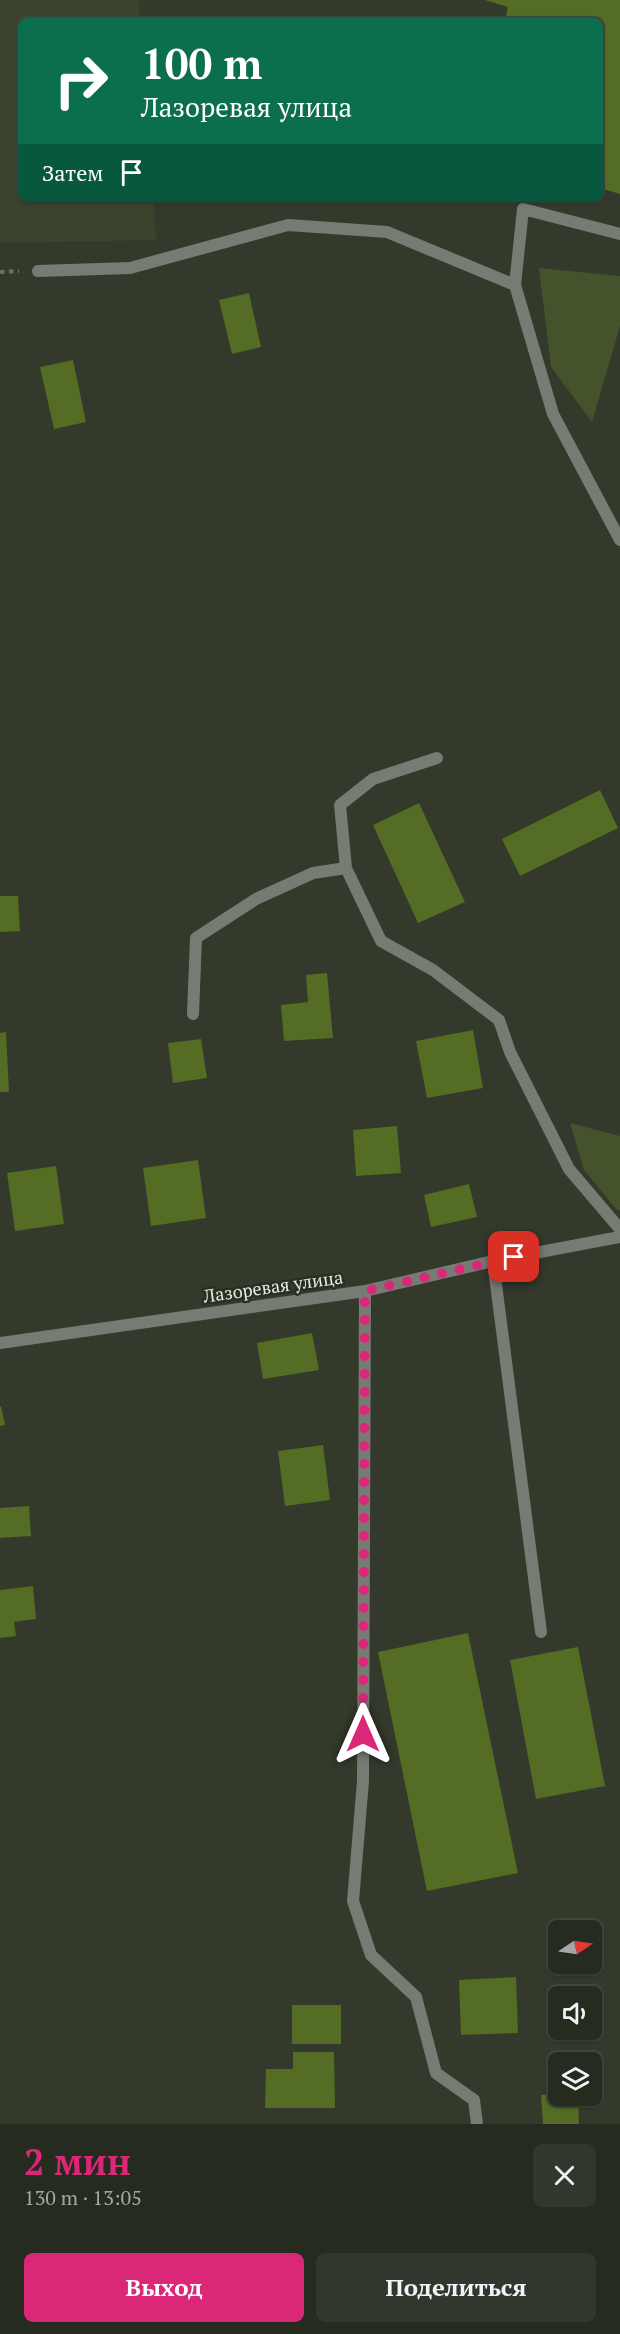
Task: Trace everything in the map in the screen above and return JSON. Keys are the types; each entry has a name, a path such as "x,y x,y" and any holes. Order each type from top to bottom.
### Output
{"street":[{"path":"620,234 523,209 514,285 553,414 620,540"},
{"path":"38,271 130,268 288,225 387,232 514,285"},
{"path":"436,758 373,779 340,805 346,868 381,941 433,970 499,1020 510,1052 570,1169 620,1229"},
{"path":"193,1014 196,938 256,899 314,873 346,868"},
{"name":"Лазоревая улица","path":"0,1343 365,1291 493,1261 620,1237"},
{"path":"493,1261 541,1632"},
{"path":"365,1291 363,1781 353,1901 371,1955 416,1997 436,2073 474,2100 477,2124"}],"shaded area":[{"path":"0,0 139,0 140,18 18,18 18,201 153,201 156,240 0,243"}],"green space":[{"path":"539,268 620,276 620,326 592,422 551,367"},
{"path":"570,1123 620,1136 620,1210 617,1210 584,1170"}],"building":[{"path":"485,0 620,0 620,194 603,189 603,18 506,18 508,7"},
{"path":"249,293 261,347 232,354 219,300"},
{"path":"73,360 86,422 54,429 40,367"},
{"path":"600,790 618,828 520,876 502,839"},
{"path":"419,803 465,902 418,923 373,825"},
{"path":"0,896 18,896 20,931 0,932"},
{"path":"327,973 333,1038 284,1041 281,1005 308,1002 306,975"},
{"path":"473,1030 483,1088 427,1098 416,1041"},
{"path":"6,1032 9,1092 0,1092 0,1033"},
{"path":"201,1039 207,1078 173,1083 168,1043"},
{"path":"397,1126 401,1173 356,1176 353,1130"},
{"path":"198,1160 206,1218 151,1226 143,1168"},
{"path":"56,1166 64,1224 15,1231 7,1173"},
{"path":"469,1184 477,1217 431,1227 424,1195"},
{"path":"312,1333 319,1370 263,1379 257,1343"},
{"path":"0,1407 5,1425 0,1426"},
{"path":"323,1445 330,1500 285,1506 278,1451"},
{"path":"29,1506 31,1536 0,1538 0,1508"},
{"path":"33,1586 36,1619 14,1622 16,1636 0,1638 0,1590"},
{"path":"468,1633 518,1873 427,1891 378,1652"},
{"path":"578,1647 605,1786 536,1799 510,1660"},
{"path":"516,1977 518,2033 461,2035 459,1980"},
{"path":"292,2005 341,2005 341,2044 292,2044"},
{"path":"293,2052 334,2052 335,2108 265,2108 266,2069 293,2069"},
{"path":"541,2095 548,2095 548,2106 578,2106 579,2124 543,2124"}],"route":[{"path":"363,1734 365,1291 514,1257"}]}
